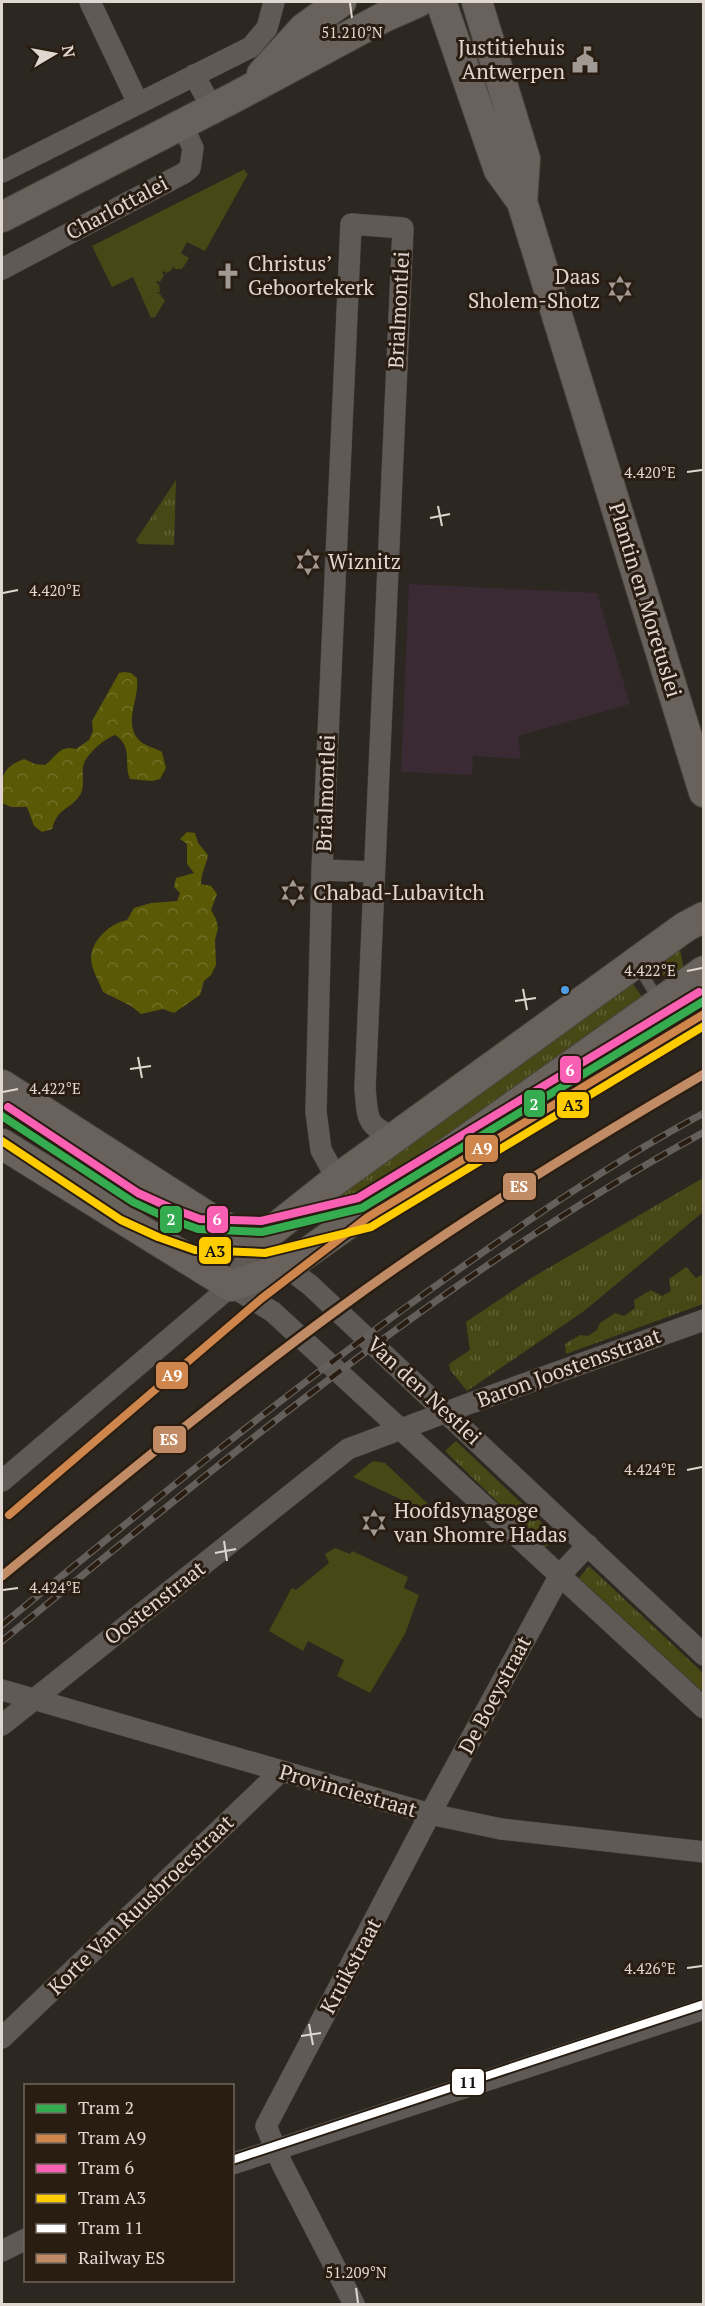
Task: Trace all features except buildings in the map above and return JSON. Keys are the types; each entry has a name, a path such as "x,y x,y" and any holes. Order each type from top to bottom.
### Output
{"street":[{"path":"90,2 138,103"},
{"path":"2,172 250,47 260,39 267,28 274,2"},
{"name":"Charlottalei","path":"223,103 269,68 304,28 341,2"},
{"name":"Charlottalei","path":"2,217 386,16 418,2"},
{"name":"Plantin en Moretuslei","path":"441,2 499,170 522,202 704,792"},
{"name":"Plantin en Moretuslei","path":"477,2 525,159 522,202"},
{"path":"194,75 223,103"},
{"name":"Charlottalei","path":"2,269 183,174 190,168 193,148 182,124"},
{"name":"Brialmontlei","path":"337,1179 321,1150 316,1112 322,870 351,224 403,228 365,1088 368,1117 375,1129 395,1138"},
{"name":"Brialmontlei","path":"322,870 374,872"},
{"path":"2,1481 231,1286 255,1244 337,1179 685,927 704,917"},
{"path":"231,1286 286,1267 704,971"},
{"path":"2,1085 211,1219 255,1244"},
{"path":"2,1144 231,1286"},
{"name":"Van den Nestlei","path":"255,1244 310,1285 704,1655"},
{"name":"Van den Nestlei","path":"231,1286 273,1312 704,1708"},
{"name":"Baron Joostensstraat","path":"402,1429 704,1320"},
{"name":"Oostenstraat","path":"2,1725 348,1449 402,1429"},
{"path":"560,1575 588,1545"},
{"name":"De Boeystraat","path":"430,1814 560,1575"},
{"name":"Provinciestraat","path":"2,1690 430,1814 501,1829 704,1852"},
{"name":"Korte Van Ruusbroecstraat","path":"2,2038 281,1771"},
{"name":"Kruikstraat","path":"276,2150 266,2126 430,1814"},
{"path":"234,2163 704,2009"},
{"path":"276,2150 354,2304"},
{"path":"2,2252 24,2239"}],"lane":[{"path":"636,963 659,1001"}],"shaded area":[{"path":"409,584 597,593 630,704 518,736 521,759 473,756 472,775 401,772"}],"green space":[{"path":"245,169 248,174 205,251 187,242 181,253 189,258 182,269 175,269 173,266 172,270 162,272 164,275 160,282 156,283 159,284 160,292 156,293 160,294 165,301 155,317 151,318 133,277 112,287 92,246"},
{"path":"176,480 174,545 139,544 136,540"},
{"path":"119,673 131,673 137,678 132,719 135,734 142,743 162,752 166,768 160,779 152,781 130,779 124,745 115,735 111,737 96,748 84,762 80,795 57,817 52,829 42,832 34,826 27,807 11,807 2,803 2,781 6,771 16,762 24,759 45,765 62,750 76,749 89,740 93,731 92,721"},
{"path":"187,832 195,833 198,843 208,855 201,884 211,886 217,894 211,910 218,928 215,940 216,965 211,975 204,981 200,995 174,1013 163,1009 141,1014 131,1006 103,992 92,965 92,950 106,930 127,920 134,908 151,903 177,901 180,893 174,887 176,878 194,873 187,864 187,844 180,839"},
{"path":"679,945 684,969 667,981 654,962"},
{"path":"630,980 643,998 323,1225 309,1214"},
{"path":"703,1178 703,1212 584,1311 467,1391 450,1370 449,1364 470,1350 466,1322 533,1277"},
{"path":"686,1267 696,1278 703,1274 703,1304 566,1354 565,1344 580,1335 588,1336 597,1330 600,1323 615,1313 624,1316 635,1308 634,1300 651,1290 662,1296 671,1291 669,1279"},
{"path":"456,1441 556,1536 545,1548 445,1451"},
{"path":"373,1461 385,1463 445,1520 353,1477"},
{"path":"335,1548 350,1554 352,1551 408,1577 404,1588 419,1595 405,1634 370,1693 337,1676 344,1660 308,1641 303,1651 269,1631 291,1589 296,1590 329,1563 325,1554"},
{"path":"589,1566 703,1673 703,1692 579,1578"}],"railway":[{"path":"2,1625 222,1447 391,1318 573,1191 704,1113"},
{"path":"2,1641 255,1437 429,1306 610,1186 704,1132"}],"tram line":[{"name":"6","path":"8,1107 138,1193 171,1208 200,1219 261,1221 358,1198 699,992"},
{"name":"2","path":"2,1116 133,1202 167,1218 198,1229 262,1232 362,1208 704,1001"},
{"name":"A9","path":"9,1515 261,1299 368,1217 704,1014"},
{"name":"A3","path":"2,1141 121,1220 158,1237 195,1250 265,1253 371,1227 704,1026"},
{"name":"11","path":"234,2159 704,2004"}],"rail line":[{"name":"ES","path":"2,1576 209,1407 381,1278 517,1188 704,1074"}],"place":[{"name":"Justitiehuis Antwerpen","path":"585,60"},
{"name":"Christus’ Geboortekerk","path":"228,276"},
{"name":"Daas Sholem-Shotz","path":"620,289"},
{"name":"Wiznitz","path":"308,562"},
{"name":"Chabad-Lubavitch","path":"293,893"},
{"name":"Hoofdsynagoge van Shomre Hadas","path":"374,1523"}]}
